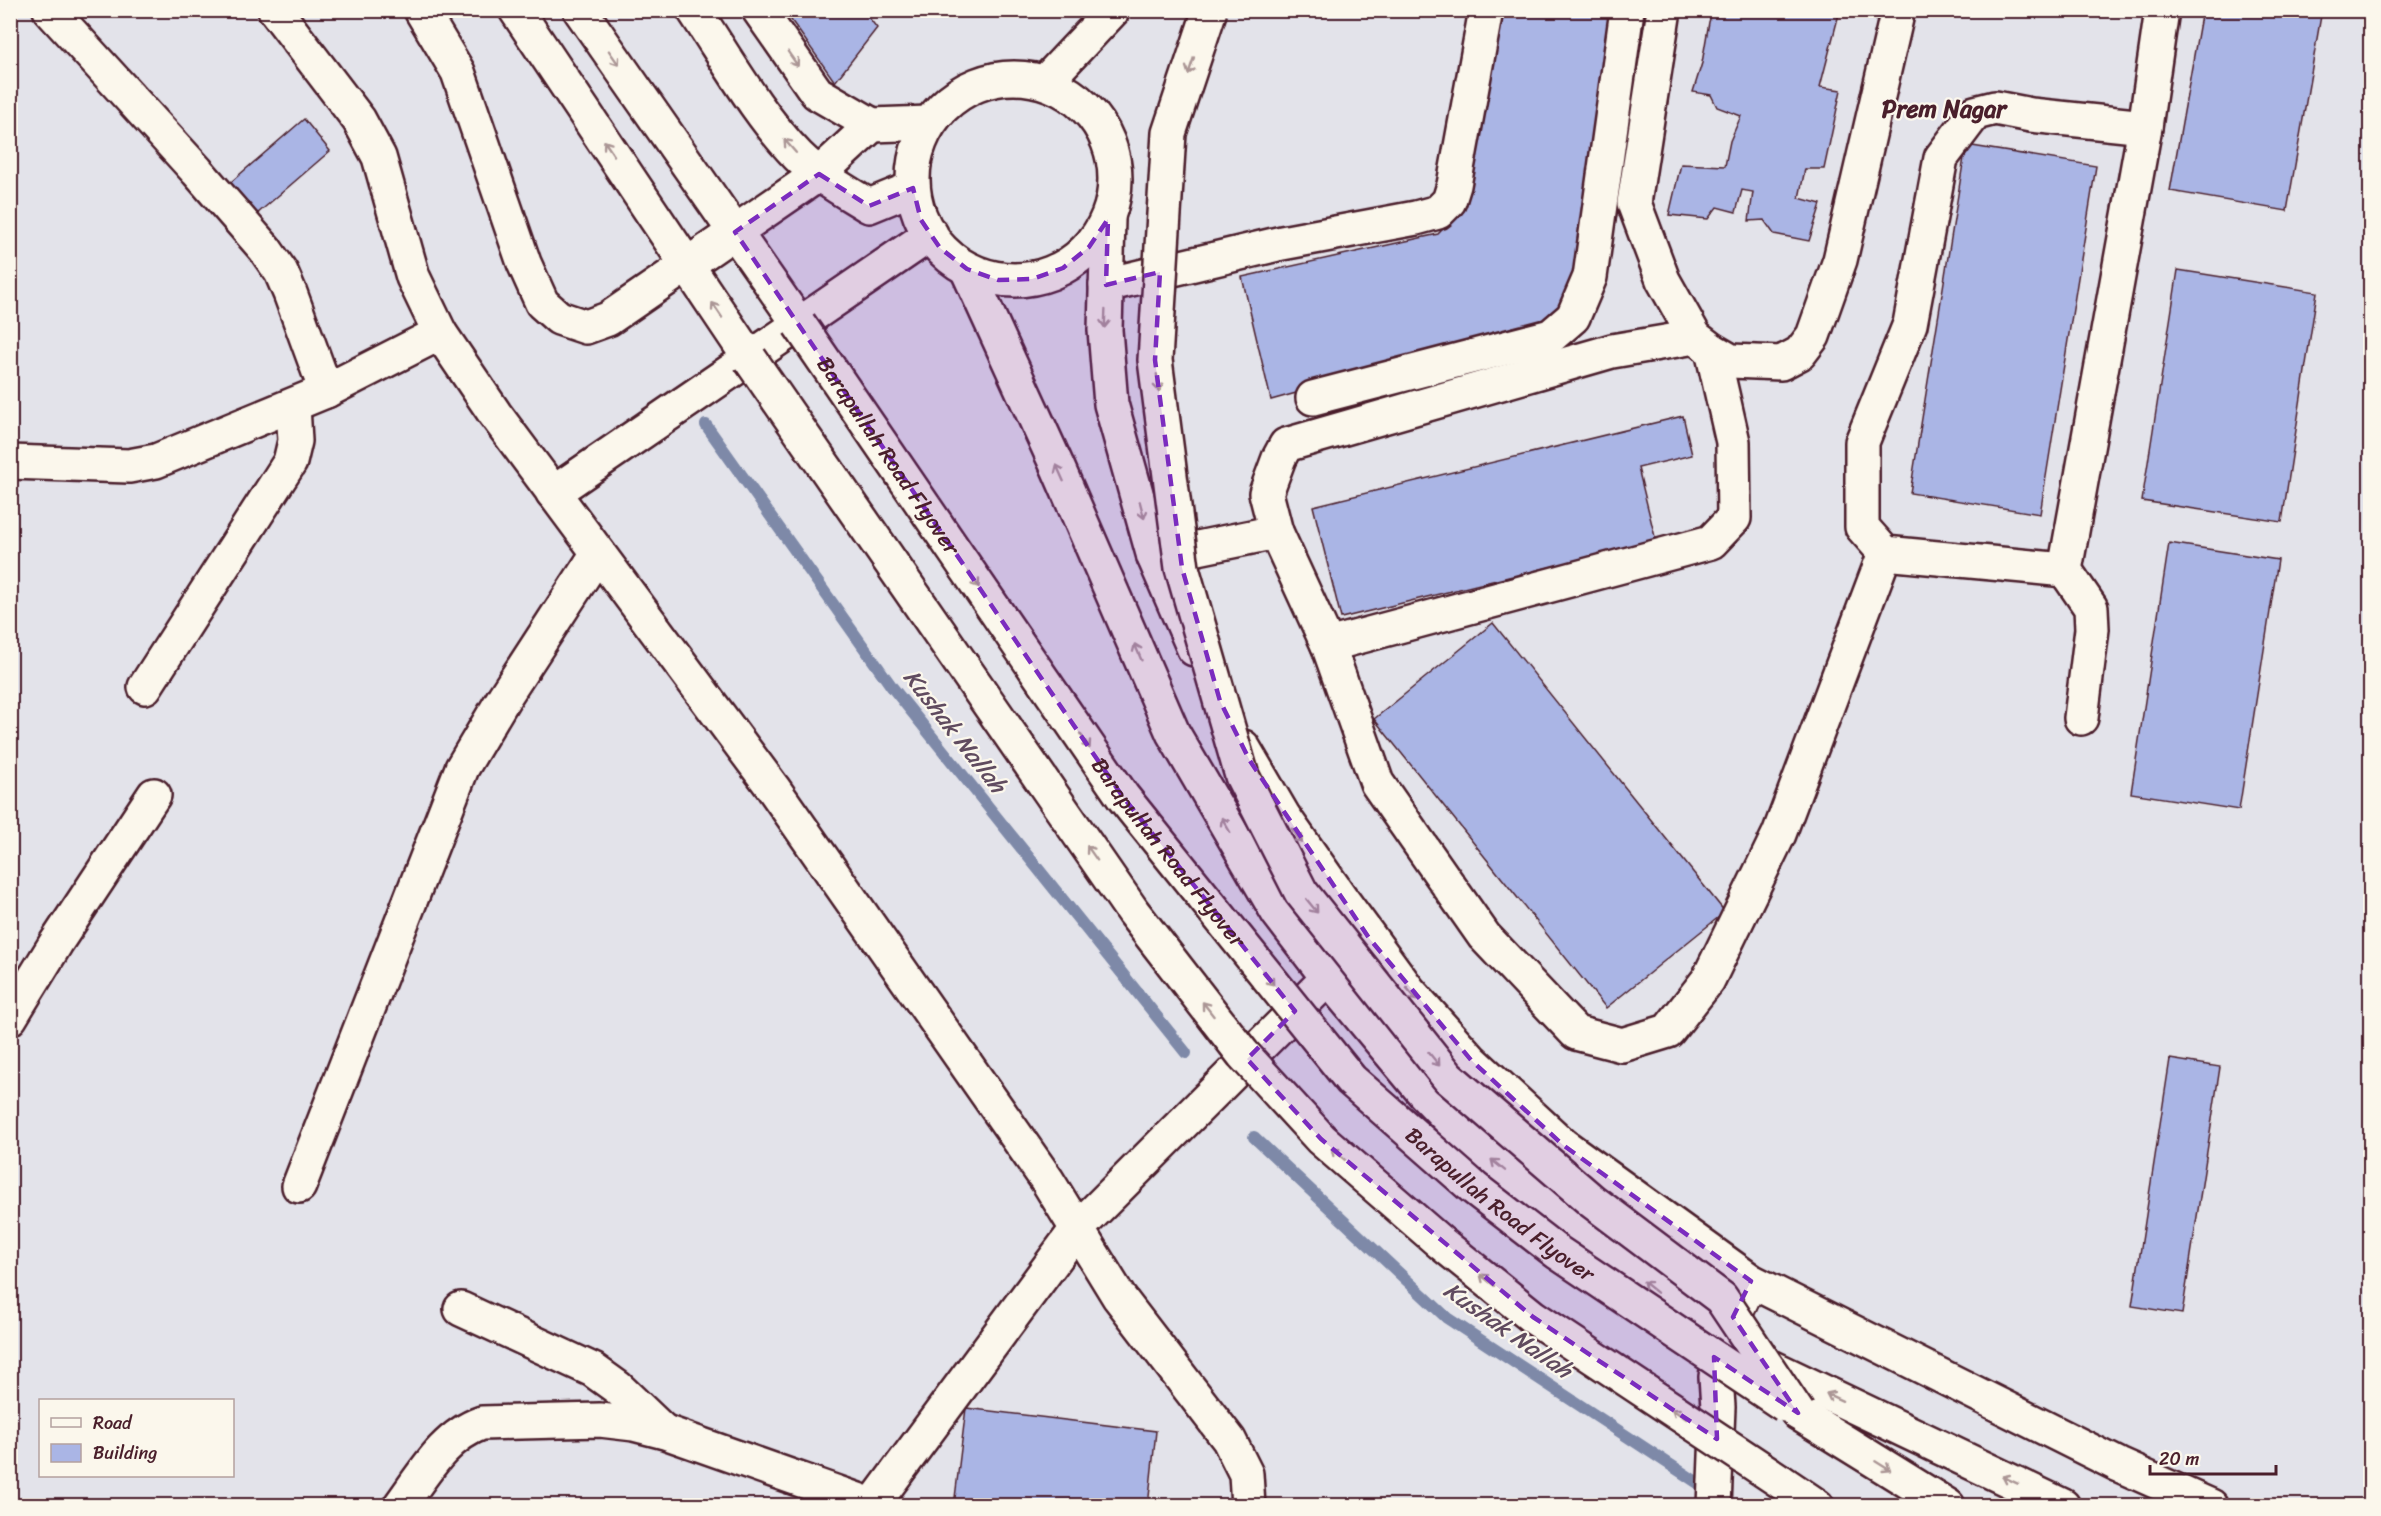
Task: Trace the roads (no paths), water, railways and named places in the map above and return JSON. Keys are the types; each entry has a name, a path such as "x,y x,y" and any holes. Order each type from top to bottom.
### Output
{"main road":[{"path":"50,10 265,249 281,272 326,391"},
{"path":"275,10 359,120 379,157 413,278 440,333 495,414 773,788 1047,1180 1119,1297 1229,1440 1246,1474 1248,1506"},
{"path":"421,10 440,38 458,72 524,263 542,303 559,318 586,327 608,319 819,174 872,125"},
{"path":"516,10 750,359 1133,912 1243,1054 1321,1139 1442,1243 1533,1317 1817,1506"},
{"name":"Barapullah Road Flyover","path":"580,10 799,324 1123,797 1351,1080 1474,1188 1557,1252 1798,1413 1948,1506"},
{"path":"694,10 773,127 819,174 869,206 913,188"},
{"path":"759,10 817,93 872,125 929,123"},
{"path":"1046,81 1113,10"},
{"path":"1210,10 1169,133 1155,360 1182,568 1242,776 1301,892 1448,1077 1592,1201 1721,1298 1798,1413"},
{"path":"1106,285 1282,243 1438,212 1449,201 1454,185 1486,10"},
{"path":"1312,398 1551,336 1573,317 1590,277 1627,10"},
{"path":"1328,645 1711,542 1734,518 1733,442 1704,344 1663,280 1634,203 1664,10"},
{"path":"1885,553 1779,834 1708,980 1668,1030 1622,1045 1576,1033 1484,936 1377,783 1328,645 1275,532 1266,493 1286,445 1612,351 1704,344 1731,361 1781,363 1800,353 1813,336 1840,260 1898,10"},
{"path":"2081,718 2092,629 2091,608 2065,570 2145,127 2162,10"},
{"path":"1108,219 1089,247 1063,268 1032,279 998,280 967,269 940,248 921,220 913,188 915,154 929,123 951,99 981,82 1014,76 1046,81 1076,97 1099,122 1112,153 1116,186 1108,219 1104,330 1111,404 1154,557 1192,645 1250,761 1284,817 1409,991 1471,1060 1563,1145 1751,1281 2119,1465 2211,1506"},
{"path":"2065,570 1885,553 1862,527 1862,442 1910,324 1941,158 1976,113 1995,108 2031,115 2145,127"},
{"path":"553,493 931,234"},
{"path":"967,269 1058,468 1173,733 1278,913 1328,978 1424,1093 1480,1151 1721,1343 2063,1506"},
{"path":"10,462 140,465 326,391 440,333"},
{"path":"145,687 290,462 295,441 293,405"},
{"path":"1154,557 1275,532"},
{"path":"298,1186 462,768 505,696 598,554"},
{"path":"10,1018 56,943 154,795"},
{"path":"400,1506 447,1444 465,1429 482,1423 600,1420 634,1424 665,1432 872,1505 1077,1229 1328,978"},
{"path":"1714,1506 1718,1407 1716,1377 1721,1343 1751,1281"},
{"path":"461,1309 593,1371 618,1389 665,1432"}],"waterway":[{"name":"Kushak Nallah","path":"706,425 892,687 1186,1053"},
{"name":"Kushak Nallah","path":"1254,1137 1447,1318 1733,1506"}],"railway":[{"path":"2364,1506 2370,1457"}],"district":[{"name":"Prem Nagar","path":"1944,109"}]}
